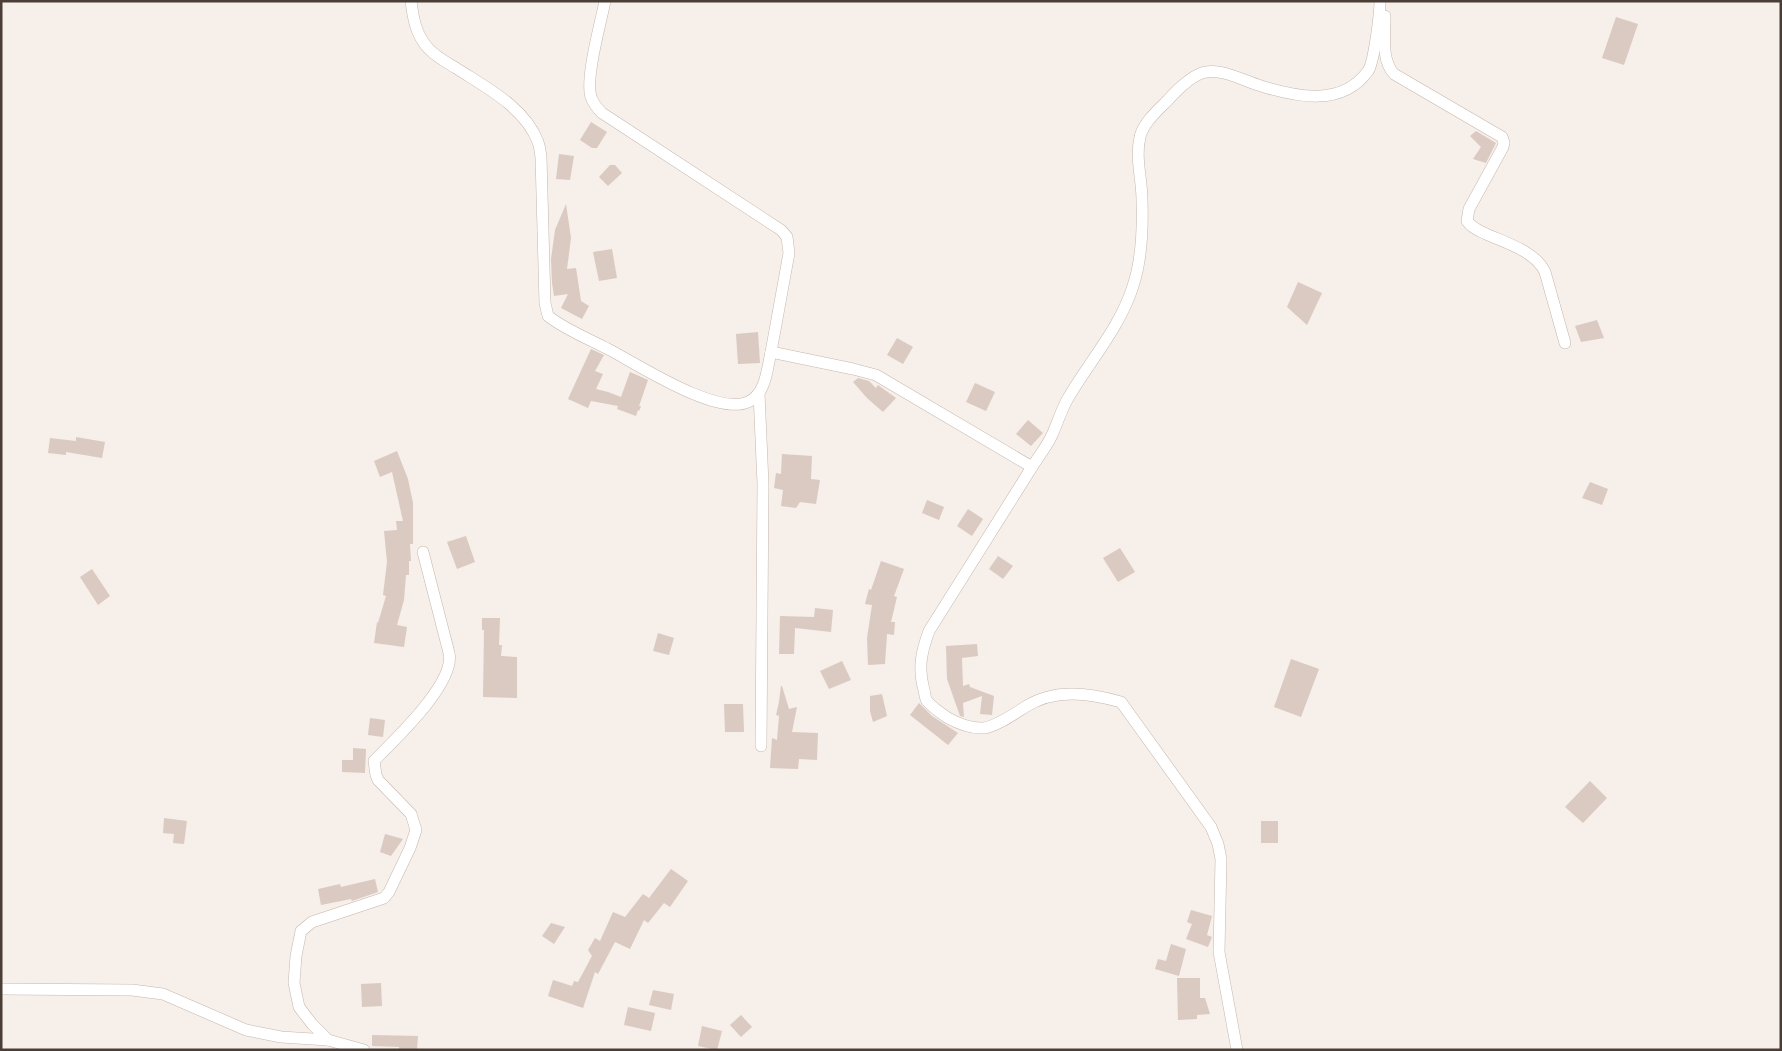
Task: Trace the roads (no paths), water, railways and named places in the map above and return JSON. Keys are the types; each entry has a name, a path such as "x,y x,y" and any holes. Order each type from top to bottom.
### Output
{"street":[{"path":"411,1 413,17 418,32 427,47 439,58 508,102 526,121 538,142 541,157 545,303 548,316 688,392 733,405 749,402 759,394 764,384 788,253 787,237 781,230 602,113 596,106 591,97 590,78 605,1"},
{"path":"1236,1050 1220,952 1221,859 1218,844 1211,827 1121,702 1098,696 1074,693 1049,696 985,728 961,725 944,715 927,701 920,676 921,652 929,631 1047,444 1067,401 1123,314 1133,286 1140,253 1142,200 1138,156 1140,135 1146,126 1185,83 1205,72 1221,73 1303,96 1320,97 1340,93 1355,84 1369,70 1380,19 1380,1"},
{"path":"1384,1 1386,52 1389,68 1394,74 1502,137 1502,147 1468,209 1467,221 1475,229 1525,253 1541,263 1565,343"},
{"path":"771,352 876,375 1032,467"},
{"path":"759,394 763,484 761,746"},
{"path":"328,1040 299,1007 294,983 296,956 301,931 312,922 377,901 389,892 414,840 416,830 411,814 378,780 374,761 429,702 450,663 423,552"},
{"path":"1,989 132,990 154,992 163,994 246,1030 281,1037 328,1040 364,1050"}]}
